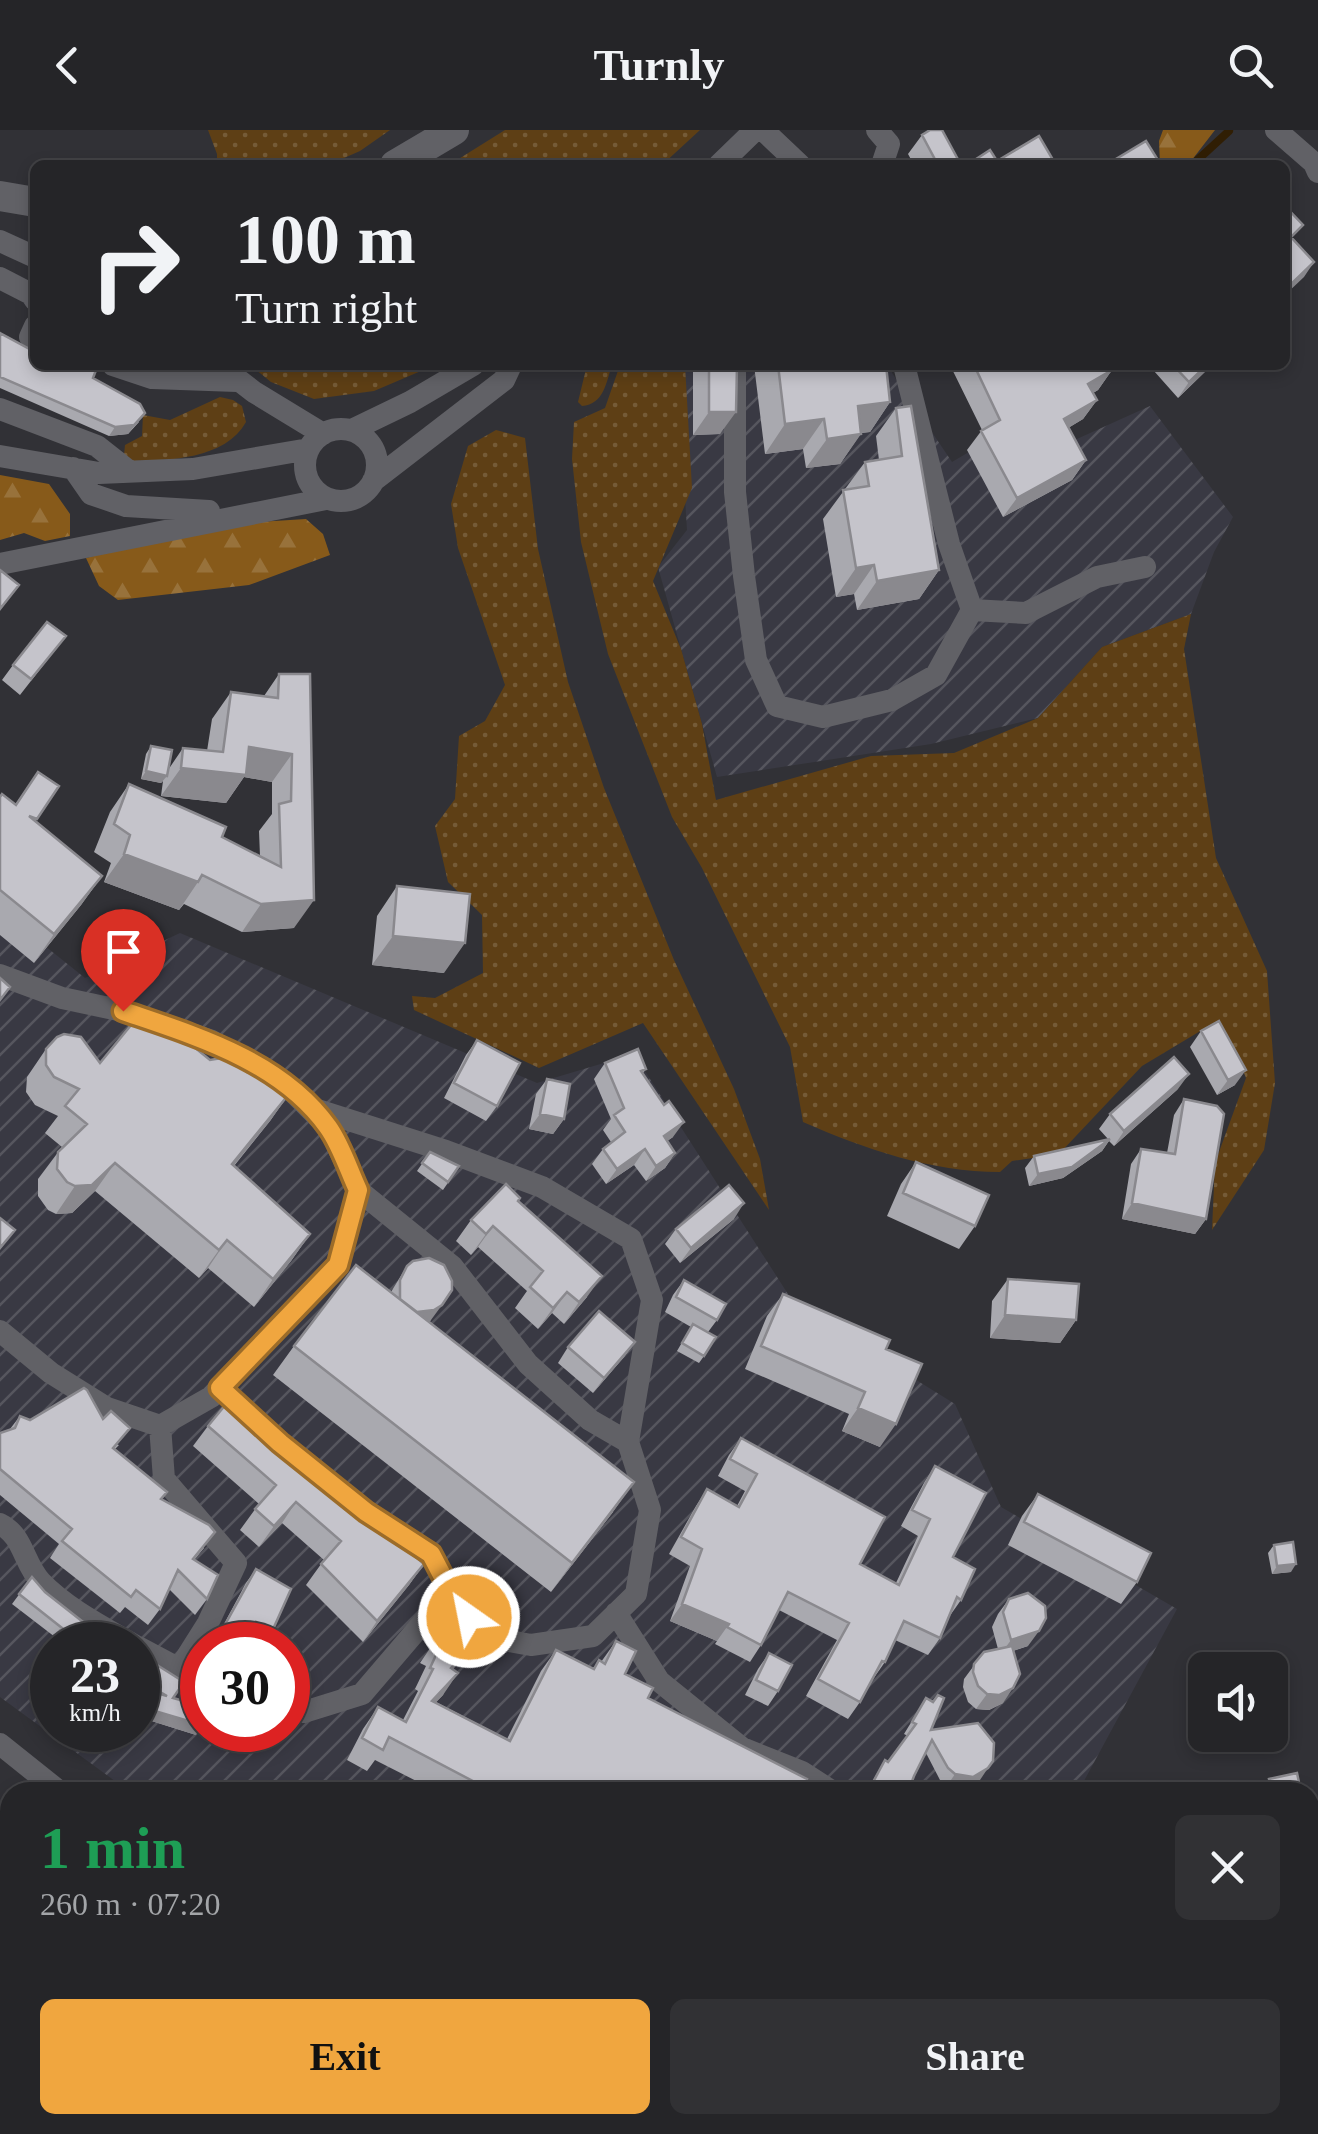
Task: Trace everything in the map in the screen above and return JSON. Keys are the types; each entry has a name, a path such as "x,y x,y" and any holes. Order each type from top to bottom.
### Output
{"street":[{"path":"403,160 454,130"},
{"path":"724,160 756,130"},
{"path":"764,130 795,160"},
{"path":"876,130 889,144 884,160"},
{"path":"1276,130 1317,166"},
{"path":"0,196 30,201"},
{"path":"0,241 30,255"},
{"path":"0,278 30,293"},
{"path":"128,370 152,378 229,373 316,441"},
{"path":"352,430 464,370"},
{"path":"0,564 284,506 326,499 350,501 362,496 374,481 504,380 509,370"},
{"path":"735,370 735,492 756,660 777,706 823,717 892,700 936,675 972,610 949,544 905,370"},
{"path":"0,409 97,446 130,472"},
{"path":"35,422 11,457 99,473 193,469 316,441 340,428 352,430 362,435 376,453 374,481"},
{"path":"73,468 82,440"},
{"path":"316,441 305,470 309,482 326,499"},
{"path":"73,468 91,494 126,506 225,512 284,506"},
{"path":"972,610 1026,613 1097,577 1146,568"},
{"path":"0,974 62,998 123,1011 212,1041 280,1080 328,1128 358,1190 452,1266 528,1364 590,1420 628,1442"},
{"path":"220,1388 280,1443 366,1512 431,1554 450,1591 483,1636 530,1645 593,1636 636,1594 650,1510 628,1442 652,1300 631,1239 542,1187 308,1106"},
{"path":"0,1331 51,1373 107,1408 160,1426 211,1397 338,1265 358,1190"},
{"path":"160,1426 164,1480 236,1563 208,1623 179,1670 160,1659"},
{"path":"0,1524 13,1530 39,1580 95,1622"},
{"path":"310,1710 362,1694 450,1591"},
{"path":"616,1614 660,1681 742,1748 818,1782"},
{"path":"0,1744 48,1782"}],"shaded area":[{"path":"208,130 390,130 339,160 217,160"},
{"path":"505,130 700,130 667,160 457,160"},
{"path":"256,370 423,370 374,391 314,399 271,382"},
{"path":"586,370 610,370 600,397 582,406 578,402"},
{"path":"618,370 685,370 692,488 653,581 681,649 702,724 716,800 871,756 954,753 1038,718 1102,647 1191,614 1184,649 1216,858 1267,971 1275,1083 1264,1150 1212,1230 1215,1163 1246,1078 1233,1045 1202,1030 1142,1066 1059,1154 1012,1161 1000,1172 949,1168 899,1157 803,1122 790,1047 702,868 672,817 608,654 581,542 572,459 574,422 605,408"},
{"path":"677,370 891,370 952,462 1039,411 1068,443 1150,406 1233,517 1214,552 1191,614 1102,647 1038,718 931,744 717,777 658,567 687,530"},
{"path":"220,397 242,406 246,422 225,444 195,455 161,460 129,461 124,455 125,445 142,436 143,415 170,420"},
{"path":"496,430 525,438 538,549 568,682 604,788 674,960 734,1089 760,1159 769,1210 643,1023 539,1068 414,1010 412,996 435,998 483,973 482,915 448,882 435,826 455,799 459,736 485,721 505,685 458,548 451,504 468,446"},
{"path":"0,910 85,978 180,933 537,1083 634,1054 795,1305 955,1404 1001,1507 1177,1609 1083,1782 116,1782 75,1752 160,1752 160,1622 30,1622 30,1719 0,1697"}],"green space":[{"path":"1163,130 1215,130 1192,160 1160,160"},
{"path":"0,475 49,484 70,514 70,536 45,541 24,533 0,540"},
{"path":"306,519 323,534 330,555 249,585 118,600 99,586 86,558 209,525"}],"building":[{"path":"942,130 958,160 935,160 922,135"},
{"path":"1039,136 1053,160 999,160"},
{"path":"1146,141 1158,160 1114,160"},
{"path":"990,150 996,160 975,160"},
{"path":"1290,211 1303,225 1291,237 1314,262 1290,285"},
{"path":"0,333 30,349 30,370 96,370 93,378 140,404 145,413 134,425 115,427 0,377"},
{"path":"709,370 737,370 736,412 709,412"},
{"path":"779,370 887,370 890,402 858,406 861,434 827,439 824,419 785,424"},
{"path":"976,370 1112,370 1088,384 1097,400 1064,419 1086,460 1017,498 981,431 1000,420"},
{"path":"1178,370 1202,370 1189,382"},
{"path":"911,406 939,570 877,581 874,565 856,568 843,490 869,486 865,462 902,456 896,408"},
{"path":"0,570 19,585 0,609"},
{"path":"47,622 66,636 31,679 13,665"},
{"path":"279,674 310,674 314,900 261,904 202,875 198,882 124,854 130,835 114,824 129,784 226,827 222,837 281,867 279,804 291,801 292,754 249,747 246,775 181,768 183,748 223,752 231,692 278,698"},
{"path":"151,746 172,750 167,776 146,771"},
{"path":"38,772 59,786 37,819 29,816 102,876 54,934 0,890 0,797 2,794 16,805"},
{"path":"397,886 470,894 465,943 393,936"},
{"path":"0,978 10,987 0,1000"},
{"path":"151,1012 210,1060 228,1057 247,1072 254,1064 289,1094 232,1164 310,1234 273,1279 227,1240 219,1250 115,1163 92,1185 75,1186 57,1169 58,1152 87,1124 65,1106 79,1089 54,1077 46,1065 46,1049 64,1034 81,1037 100,1063 136,1019 142,1024"},
{"path":"1219,1021 1246,1070 1228,1080 1201,1031"},
{"path":"477,1040 520,1063 497,1106 454,1083"},
{"path":"638,1049 646,1069 641,1071 664,1105 669,1101 684,1122 664,1136 675,1153 656,1166 645,1149 617,1169 603,1149 625,1132 614,1115 624,1108 605,1063"},
{"path":"1174,1057 1189,1074 1124,1131 1110,1114"},
{"path":"547,1079 570,1084 564,1119 540,1114"},
{"path":"1184,1099 1217,1106 1224,1114 1206,1219 1132,1203 1141,1149 1175,1154"},
{"path":"1110,1139 1072,1167 1038,1174 1034,1156"},
{"path":"430,1152 459,1166 448,1182 422,1163"},
{"path":"916,1162 989,1195 975,1226 903,1193"},
{"path":"506,1184 520,1198 518,1201 602,1276 579,1302 567,1292 553,1308 530,1287 543,1271 493,1226 486,1234 471,1220"},
{"path":"729,1185 744,1203 691,1248 676,1229"},
{"path":"0,1218 15,1230 0,1248"},
{"path":"429,1258 444,1265 452,1290 442,1305 417,1312 400,1299 400,1280 413,1261"},
{"path":"356,1265 634,1482 572,1563 294,1346"},
{"path":"1008,1279 1079,1284 1076,1320 1005,1315"},
{"path":"684,1280 726,1304 717,1320 676,1297"},
{"path":"783,1294 890,1340 886,1349 922,1364 896,1424 858,1408 865,1392 761,1346"},
{"path":"599,1311 635,1342 604,1378 568,1347"},
{"path":"693,1324 716,1337 704,1356 682,1343"},
{"path":"84,1388 103,1419 111,1411 130,1428 113,1448 167,1492 161,1499 215,1532 193,1559 218,1575 207,1599 178,1570 160,1609 136,1590 131,1597 62,1541 72,1529 0,1469 0,1433 15,1428 20,1416 30,1420"},
{"path":"231,1398 424,1564 377,1621 321,1564 341,1541 296,1502 274,1526 255,1509 276,1485 208,1426"},
{"path":"741,1438 885,1517 860,1564 899,1585 930,1519 912,1510 935,1466 986,1493 953,1557 975,1569 961,1600 957,1597 940,1638 904,1621 860,1702 818,1679 849,1623 788,1592 761,1645 727,1627 729,1624 682,1604 702,1549 681,1537 707,1489 739,1507 757,1474 730,1459"},
{"path":"1038,1494 1151,1553 1137,1582 1024,1522"},
{"path":"1293,1542 1296,1564 1277,1566 1274,1545"},
{"path":"256,1569 291,1589 276,1622 227,1622"},
{"path":"32,1577 83,1622 54,1622 19,1594"},
{"path":"1028,1593 1045,1606 1046,1618 1039,1631 1011,1640 1003,1612 1009,1599"},
{"path":"469,1607 488,1624 451,1668 458,1673 432,1701 510,1741 556,1650 594,1669 599,1660 605,1664 616,1641 636,1651 625,1674 653,1688 648,1698 807,1779 475,1782 389,1737 383,1750 362,1738 378,1707 406,1722 433,1669 430,1668 441,1644 435,1641"},
{"path":"1012,1646 1020,1674 1013,1688 999,1695 987,1694 978,1686 974,1664 984,1652"},
{"path":"769,1653 792,1665 778,1691 756,1680"},
{"path":"160,1667 180,1679 173,1698 180,1700 180,1718 160,1713 160,1694 167,1696 160,1692"},
{"path":"938,1695 944,1698 931,1730 978,1723 994,1743 993,1761 988,1768 973,1777 955,1774 932,1740 912,1782 873,1782 885,1760 888,1762 916,1724 912,1722 926,1698 933,1702"},
{"path":"1297,1773 1299,1782 1270,1782 1269,1779"}],"waterway":[{"path":"1197,160 1229,131"}],"route":[{"path":"123,1011 212,1041 280,1080 328,1128 358,1190 338,1265 220,1388 280,1443 366,1512 431,1554 454,1598 469,1617"}]}
